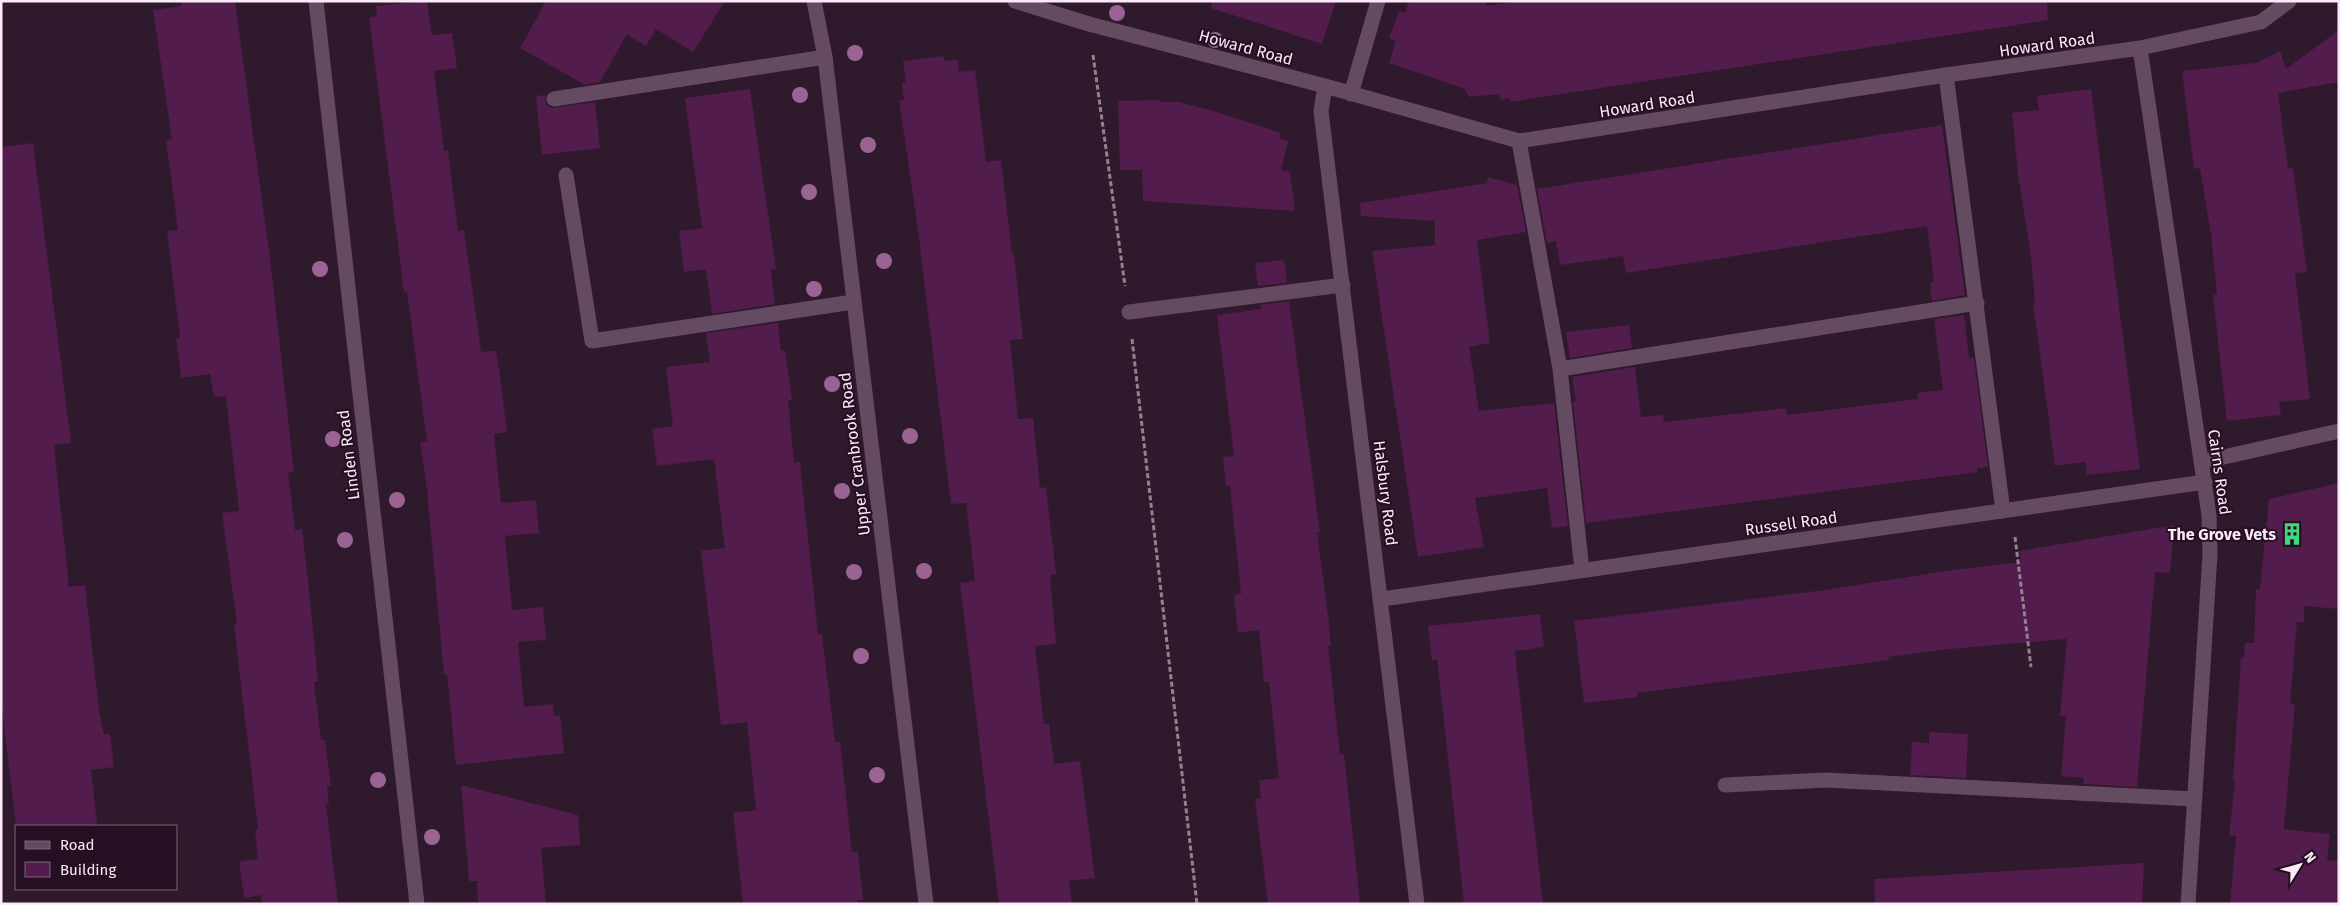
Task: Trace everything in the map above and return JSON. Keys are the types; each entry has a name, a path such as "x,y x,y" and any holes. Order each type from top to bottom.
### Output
{"street":[{"name":"Linden Road","path":"316,1 342,251 417,904"},
{"name":"Upper Cranbrook Road","path":"814,1 825,57 926,904"},
{"name":"Howard Road","path":"1015,1 1088,24 1326,86 1519,141 1946,75 2140,48 2261,22 2289,1"},
{"path":"1351,94 1378,1"},
{"name":"Cairns Road","path":"2140,48 2210,515 2210,554 2188,904"},
{"path":"554,100 825,57"},
{"path":"1946,75 2007,510"},
{"name":"Halsbury Road","path":"1326,86 1321,112 1382,599 1417,904"},
{"path":"1519,141 1560,369 1582,570"},
{"path":"566,175 592,341 853,302"},
{"path":"1128,312 1343,285"},
{"path":"1560,369 1977,303"},
{"path":"2202,462 2339,431"},
{"name":"Russell Road","path":"1382,599 2205,482"},
{"path":"1725,785 1826,780 2194,800"}],"path":[{"path":"1088,24 1128,312 1197,904"},
{"path":"2007,510 2026,617 2031,667"}],"building":[{"path":"181,1 235,1 272,274 294,472 288,473 295,530 302,529 308,579 318,681 314,682 321,740 325,740 331,786 327,786 329,804 326,804 338,904 262,904 261,895 244,898 239,862 258,859 255,830 258,829 234,625 237,625 222,513 239,511 226,396 214,397 210,374 181,378 176,338 180,338 167,231 178,230 166,140 172,139 153,10 181,6"},
{"path":"427,1 432,35 452,33 457,68 434,71 444,151 448,151 458,231 464,230 481,352 496,351 500,375 507,432 494,434 501,503 536,500 539,533 505,536 512,610 543,607 546,640 518,642 524,707 553,704 554,716 560,715 564,753 456,765 447,674 444,675 427,490 420,442 427,442 407,292 404,292 369,17 377,16 376,6"},
{"path":"546,1 725,1 693,52 656,29 646,46 627,34 600,82 585,85 520,48"},
{"path":"1212,1 1336,1 1322,44 1211,8"},
{"path":"1409,1 1486,1 1486,6 1521,1 2047,1 2048,20 1510,102 1510,98 1500,100 1499,94 1469,97 1465,89 1389,63 1396,41 1389,38 1399,11 1405,13"},
{"path":"2339,30 2339,82 2278,93 2288,169 2293,168 2307,272 2295,273 2310,399 2279,402 2281,415 2227,421 2213,295 2217,295 2211,234 2200,168 2194,169 2182,71 2256,63 2280,51 2286,69"},
{"path":"944,56 944,61 957,59 959,72 975,70 986,162 1001,160 1023,339 1010,340 1018,419 1033,418 1040,488 1046,487 1056,574 1050,575 1056,644 1035,646 1044,724 1049,723 1054,764 1080,761 1095,878 1069,881 1072,904 999,904 960,583 975,581 966,503 951,504 919,238 899,100 904,100 902,83 906,83 903,61"},
{"path":"750,89 776,269 771,269 775,304 712,314 706,269 684,272 679,231 702,228 685,98"},
{"path":"2091,89 2140,469 2087,475 2085,462 2055,466 2033,302 2035,302 2031,257 2018,174 2012,113 2039,110 2037,96"},
{"path":"545,95 546,104 551,108 595,102 600,148 542,155 536,96"},
{"path":"1159,100 1159,102 1179,102 1214,111 1281,133 1279,138 1288,141 1281,170 1290,172 1295,211 1143,201 1142,170 1120,170 1118,101"},
{"path":"1942,125 1965,295 1932,301 1930,283 1934,282 1927,226 1626,273 1623,256 1560,265 1556,241 1547,243 1537,189"},
{"path":"33,143 71,443 54,445 69,587 85,585 99,710 104,734 110,734 114,767 91,770 97,824 16,825 1,700 1,147"},
{"path":"1488,177 1517,185 1526,232 1477,240 1490,343 1469,347 1479,411 1554,403 1568,526 1552,528 1547,488 1475,498 1484,547 1418,557 1372,251 1435,245 1435,221 1361,216 1360,203 1487,183"},
{"path":"1284,260 1287,283 1258,286 1255,263"},
{"path":"1289,301 1320,532 1317,532 1331,646 1328,646 1340,755 1344,754 1360,904 1268,904 1255,799 1261,798 1259,780 1279,778 1269,682 1264,682 1259,630 1238,633 1234,595 1241,594 1230,486 1226,486 1223,457 1234,456 1217,315 1261,309 1260,305"},
{"path":"1964,315 1969,358 1974,358 1988,467 1977,468 1977,472 1586,523 1573,402 1576,401 1572,377 1635,367 1641,417 1663,415 1664,422 1786,408 1788,415 1918,399 1917,393 1943,390 1934,319"},
{"path":"778,323 781,351 785,350 792,400 788,401 794,463 800,462 818,634 822,634 835,742 840,742 852,852 858,851 863,900 858,900 859,904 743,904 733,813 756,810 747,722 721,725 701,551 725,548 714,459 657,466 652,429 673,426 666,367 710,362 706,333"},
{"path":"1629,325 1632,348 1570,358 1566,332"},
{"path":"2339,483 2339,609 2304,606 2304,622 2297,622 2290,703 2295,704 2284,829 2330,834 2327,860 2339,861 2339,904 2230,904 2236,836 2229,835 2235,781 2233,781 2241,658 2244,658 2245,643 2254,643 2256,589 2260,589 2269,499"},
{"path":"2174,525 2170,573 2155,572 2137,787 2083,784 2084,778 2061,776 2066,716 2060,716 2067,639 1950,649 1888,657 1889,660 1637,693 1637,697 1584,703 1574,621 1825,590 1952,570 2021,562 2019,551"},
{"path":"1540,614 1544,647 1515,651 1543,904 1464,904 1437,659 1432,660 1428,626"},
{"path":"1929,732 1968,734 1966,778 1910,775 1912,742 1929,743"},
{"path":"461,785 578,815 580,845 541,848 546,904 478,904 477,881 469,881"},
{"path":"2144,863 2142,904 1875,904 1874,879"}],"place":[{"name":"The Grove Vets","path":"2292,534"}]}
